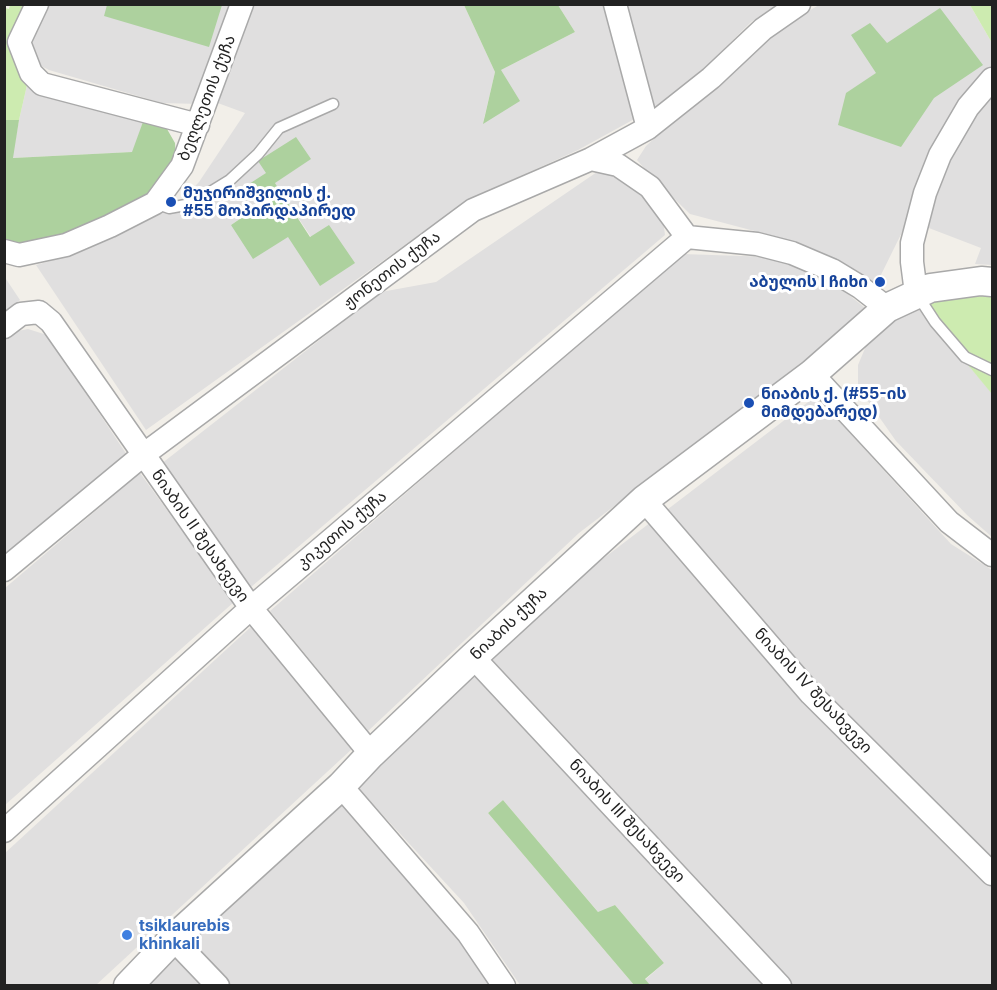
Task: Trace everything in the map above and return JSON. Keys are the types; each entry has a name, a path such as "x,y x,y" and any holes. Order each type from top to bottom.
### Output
{"street":[{"path":"38,4 19,42 31,73 42,84 198,125"},
{"name":"ბეღლეთის ქუჩა","path":"4,251 19,255 66,245 155,203 182,166 242,4"},
{"path":"615,4 648,128"},
{"name":"ჟონეთის ქუჩა","path":"4,570 143,455 473,210 591,159 648,128 711,78 763,29 799,4"},
{"path":"916,293 912,243 925,193 940,155 968,107 993,79"},
{"path":"591,159 618,165 650,187 687,237 757,244 792,253 832,270 860,287 887,308"},
{"name":"კიკეთის ქუჩა","path":"4,831 251,608 687,237"},
{"name":"ნიაბის ქუჩა","path":"128,986 173,939 341,786 371,754 473,657 644,500 812,374 887,308 930,288 981,281 993,282"},
{"name":"ნიაბის II შესახვევი","path":"4,327 21,314 39,312 51,322 251,608 371,754"},
{"path":"812,374 950,522 993,555"},
{"name":"ნიაბის IV შესახვევი","path":"644,500 811,694 990,865"},
{"name":"ნიაბის III შესახვევი","path":"473,657 780,986"},
{"path":"341,786 468,933 504,986"},
{"path":"173,939 218,986"}],"lane":[{"path":"232,32 249,4"},
{"path":"155,203 169,208 191,204 230,180 258,154 279,128 333,104"},
{"path":"916,293 935,322 965,357 993,370"}],"shaded area":[{"path":"41,5 237,5 199,104 162,103 49,70 30,60 25,42"},
{"path":"249,5 464,5 495,72 483,123 501,70 575,32 558,5 779,5 751,22 678,95 578,150 468,200 146,430 36,265 78,253 141,223 184,198 199,182 245,113 215,102","holes":["266,173 311,237 288,237 231,225 262,204"]},
{"path":"819,5 970,5 992,43 992,265 975,264 981,248 908,220 876,285 781,238 690,214 637,160 646,146 767,35"},
{"path":"27,85 144,119 133,152 12,158"},
{"path":"597,172 623,178 647,198 663,220 665,235 251,587 161,464 381,292 436,282"},
{"path":"682,254 772,257 799,263 834,283 869,311 579,533 368,731 270,611"},
{"path":"4,276 20,300 5,312 4,312"},
{"path":"919,307 992,393 992,537 967,515 896,441 858,387 858,365 866,346 885,320"},
{"path":"28,329 47,335 127,455 5,557 5,339 13,332"},
{"path":"816,396 951,544 992,570 992,985 650,985 645,980 664,963 615,905 599,913 503,800 488,813 634,985 520,985 464,903 356,786 566,587"},
{"path":"140,473 234,602 5,805 5,588"},
{"path":"253,625 352,749 96,985 5,986 5,853"},
{"path":"336,799 466,943 497,986 141,986"}],"green space":[{"path":"107,4 222,5 209,47 104,16"},
{"path":"10,5 28,5 13,53 16,66 27,85 19,120 5,120 5,8 9,9"},
{"path":"464,5 558,5 575,32 501,70 520,101 483,124 495,72"},
{"path":"970,5 992,5 992,43"},
{"path":"940,8 983,65 934,98 901,147 838,125 846,93 876,73 851,35 870,23 887,43"},
{"path":"144,119 167,129 175,143 176,160 151,197 73,237 15,245 5,242 5,120 19,120 13,158 132,152"},
{"path":"296,137 311,159 275,183 310,237 329,225 355,263 320,286 288,237 253,259 231,225 262,204 249,184 266,173 258,161"},
{"path":"992,297 992,394 920,307 948,298"},
{"path":"503,800 598,912 615,905 664,963 645,979 650,985 634,985 488,813"}],"place":[{"name":"მუჯირიშვილის ქ. #55 მოპირდაპირედ","path":"171,202"},
{"name":"აბულის I ჩიხი","path":"880,282"},
{"name":"ნიაბის ქ. (#55-ის მიმდებარედ)","path":"749,403"},
{"name":"tsiklaurebis khinkali","path":"127,935"}]}
